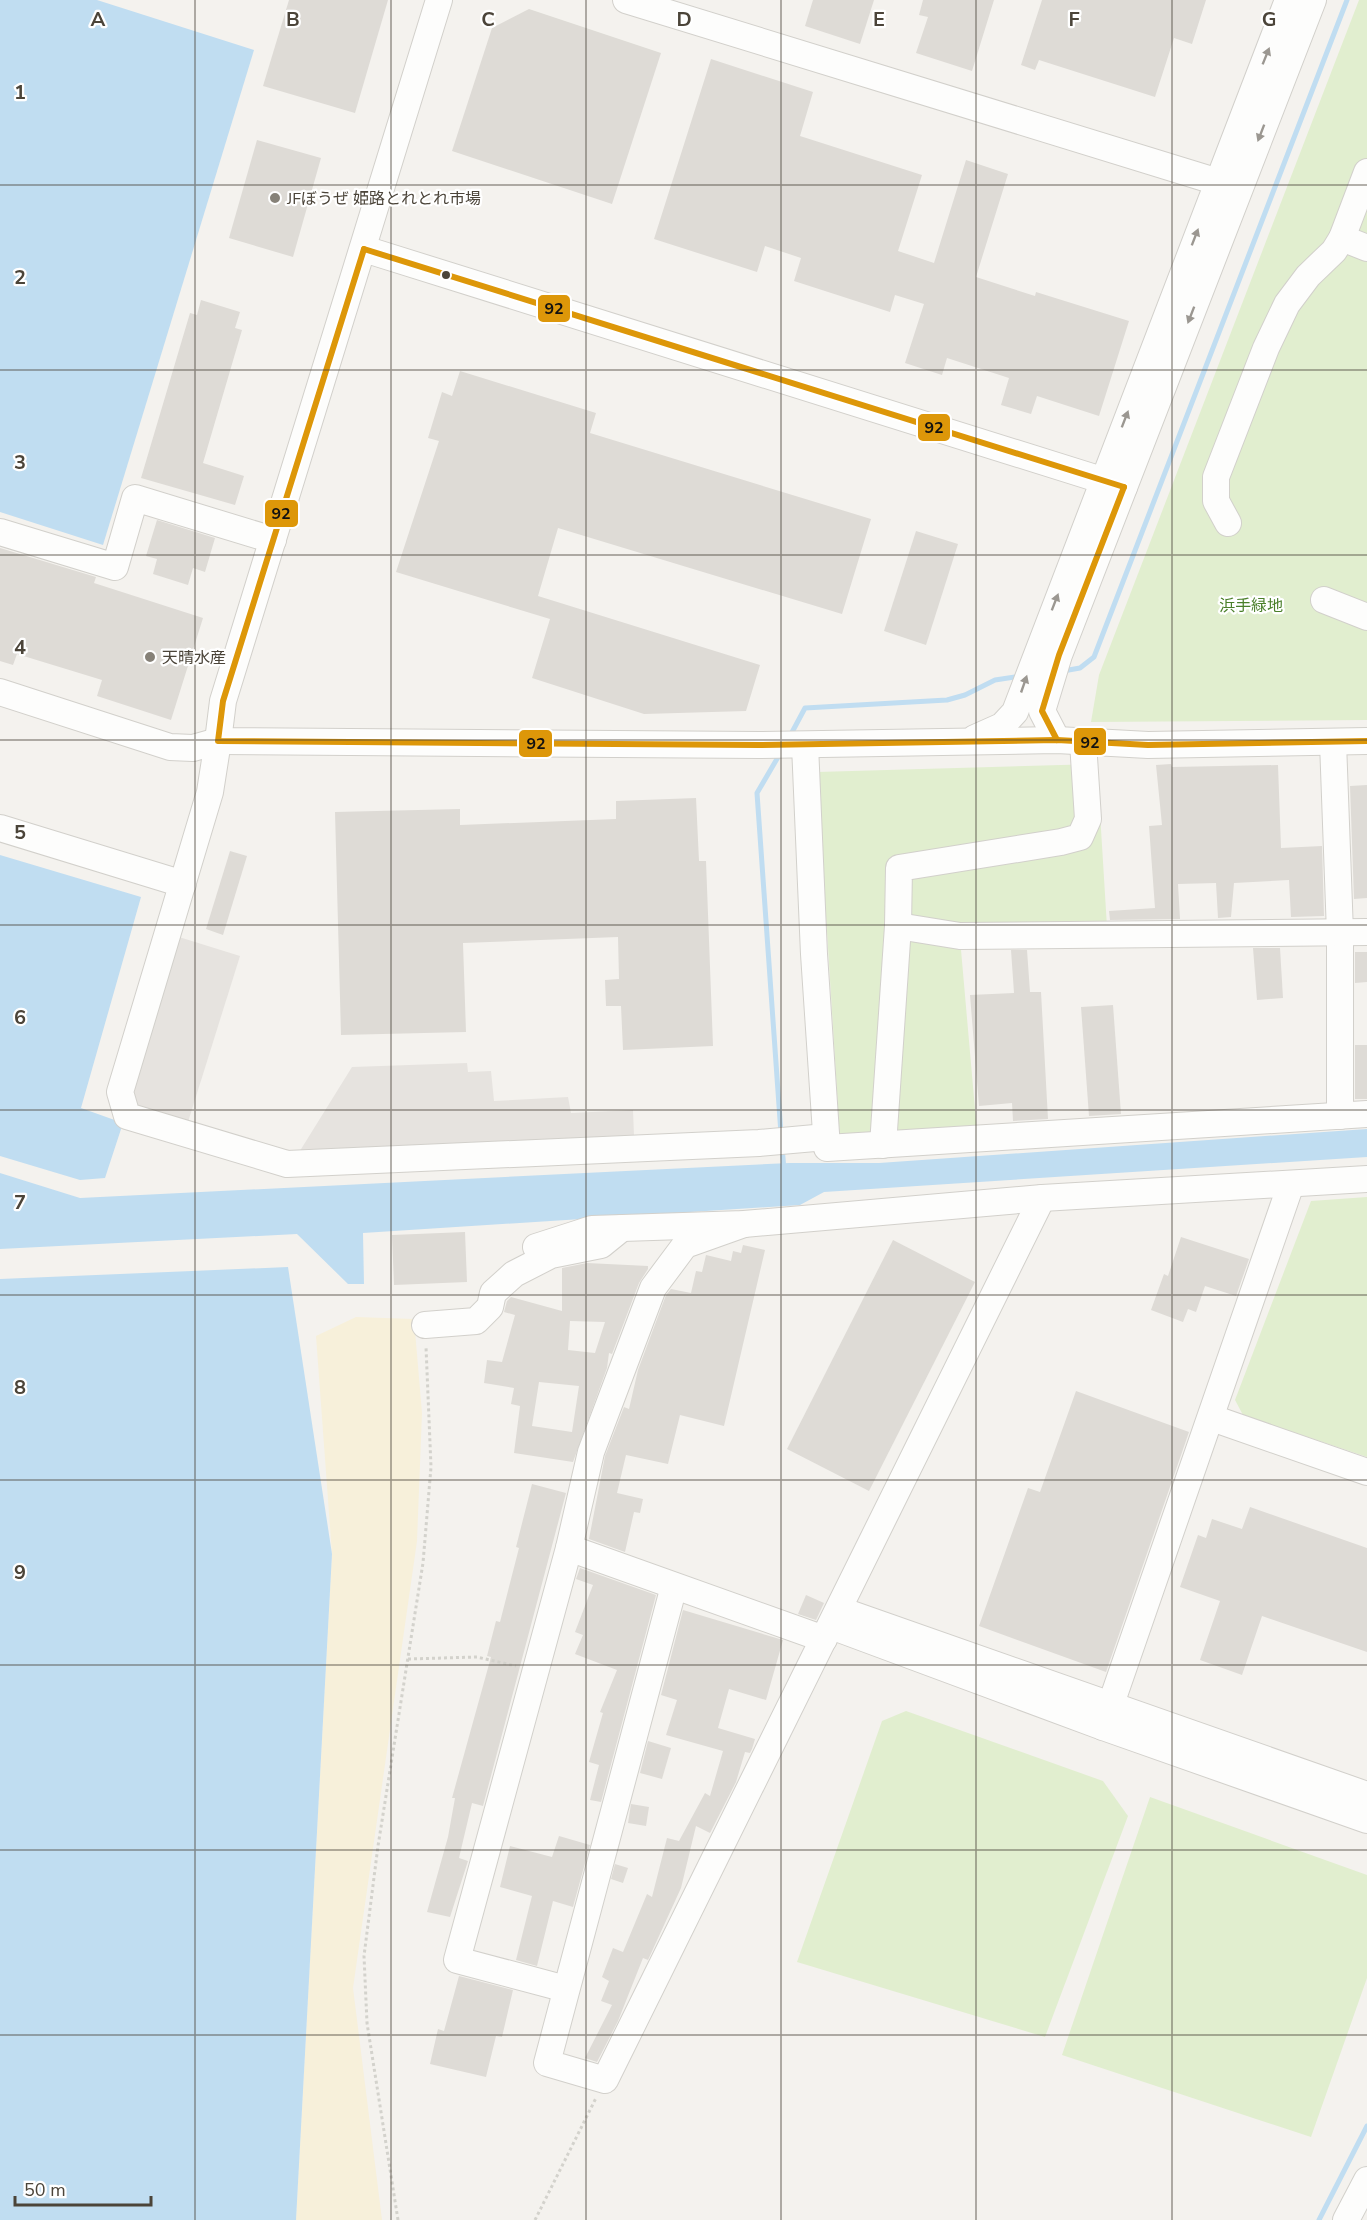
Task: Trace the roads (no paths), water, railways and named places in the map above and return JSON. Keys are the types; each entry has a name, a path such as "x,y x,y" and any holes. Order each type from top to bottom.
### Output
{"street":[{"path":"439,0 224,701 210,792 120,1092 127,1116 287,1164 759,1143 826,1137"},
{"path":"626,0 1228,185"},
{"path":"964,742 1002,726 1015,712 1046,656 1228,185 1288,0"},
{"path":"1228,185 1313,0"},
{"path":"1228,523 1216,501 1216,477 1266,348 1287,304 1308,276 1334,251 1342,238 1367,172"},
{"path":"1342,238 1367,248"},
{"path":"364,249 1113,483"},
{"path":"0,532 115,567 135,498 273,540"},
{"path":"1324,600 1367,617"},
{"path":"1046,656 1042,711 1057,740"},
{"path":"0,692 170,747 192,748 218,741 759,745 1057,740 1148,744 1367,741"},
{"path":"1015,712 1017,725 1025,741"},
{"path":"883,1145 898,926 899,868 1080,837 1088,819 1083,742"},
{"path":"1333,742 1340,933 1340,1116"},
{"path":"805,745 814,954 827,1148 1367,1114"},
{"path":"0,828 183,884"},
{"path":"898,926 960,936 1367,932"},
{"path":"536,1247 592,1229 744,1224 1042,1198 1367,1179"},
{"path":"1108,1716 1291,1184"},
{"path":"675,1586 547,2063 605,2080 1042,1198"},
{"path":"566,1989 457,1960 569,1548 591,1452 653,1288 685,1245 744,1224"},
{"path":"425,1325 476,1321 490,1307 494,1293 514,1274 551,1255 601,1245 622,1228"},
{"path":"1212,1418 1367,1472"},
{"path":"569,1548 675,1586 832,1625 1108,1716 1367,1795"},
{"path":"1108,1716 1367,1820"},
{"path":"1346,2220 1367,2180"}],"water":[{"path":"0,0 97,0 254,50 103,545 0,512"},
{"path":"0,855 141,897 81,1108 123,1123 105,1178 80,1180 0,1156"},
{"path":"1367,1129 1367,1157 824,1192 800,1205 363,1233 364,1284 348,1284 297,1234 0,1249 0,1173 80,1198 789,1163 879,1163"},
{"path":"288,1267 332,1554 296,2220 0,2220 0,1279"}],"waterway":[{"path":"1063,671 1080,668 1094,657 1347,0"},
{"path":"790,736 805,708 947,700 965,695 995,680 1021,676"},
{"path":"781,752 757,793 781,1134"},
{"path":"782,1146 784,1170"},
{"path":"1319,2220 1367,2126"}],"place":[{"name":"JFぼうぜ 姫路とれとれ市場","path":"275,198"},
{"name":"天晴水産","path":"150,657"}],"park label":[{"name":"浜手緑地","path":"1251,605"}]}
